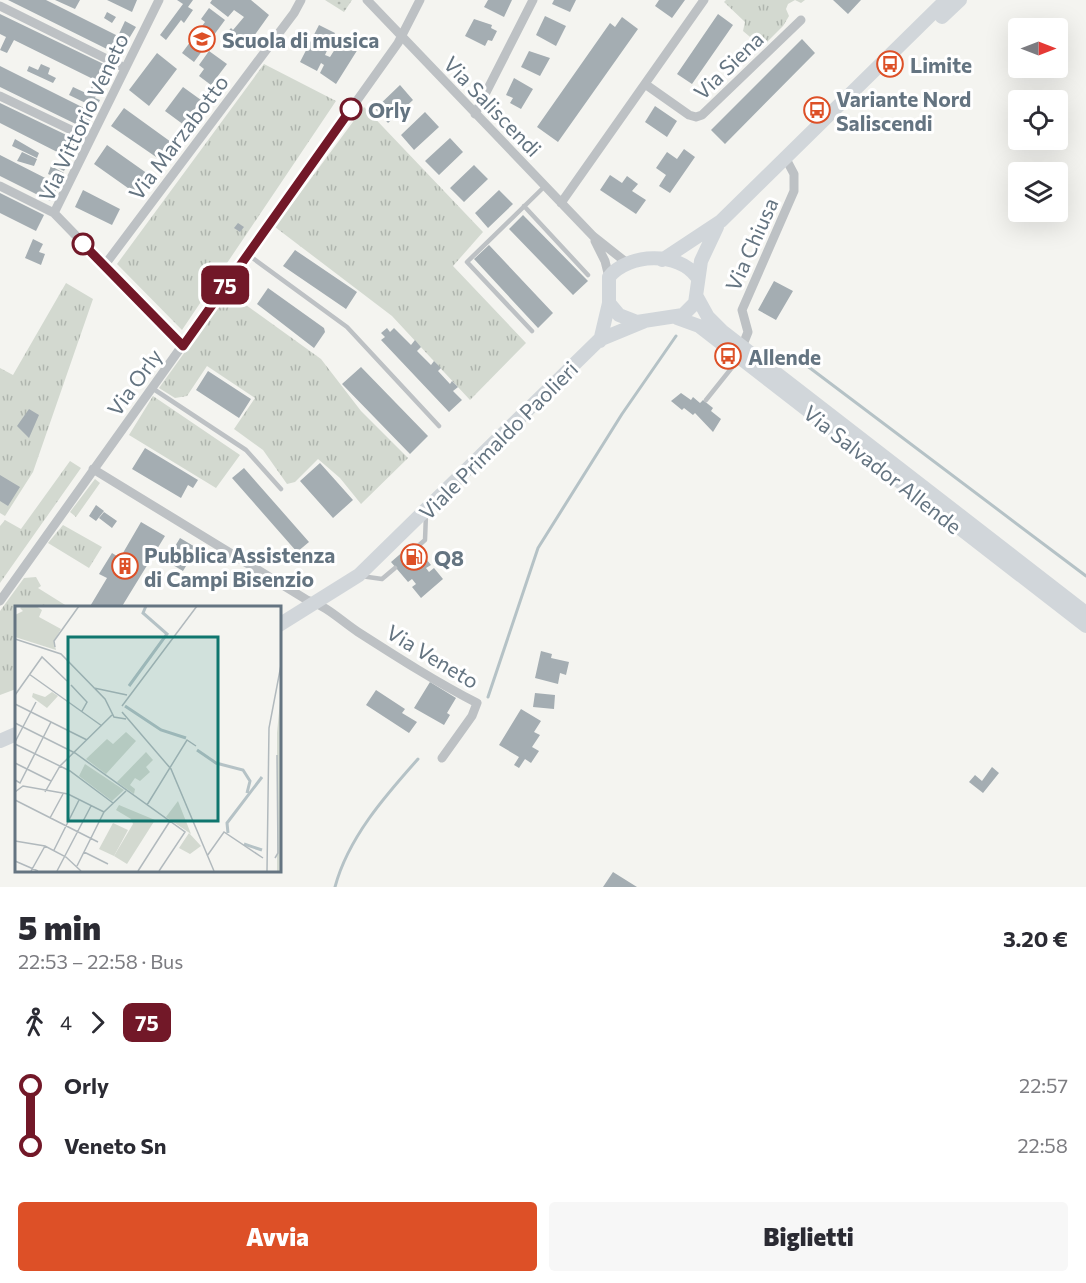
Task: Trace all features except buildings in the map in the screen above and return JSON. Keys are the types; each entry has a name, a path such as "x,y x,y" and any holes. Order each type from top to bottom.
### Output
{"main road":[{"path":"913,32 933,0"},
{"path":"662,260 721,221 946,0"},
{"path":"913,32 935,22 960,0"},
{"path":"678,318 693,306 698,297 697,277 706,245 721,221"},
{"path":"600,341 609,303 609,277 627,263 662,260 681,262 697,277"},
{"name":"Via Salvador Allende","path":"698,297 708,317 741,352 1086,626"},
{"name":"Viale Primaldo Paolieri","path":"609,303 615,312 626,319 645,321 678,318"},
{"name":"Via Salvador Allende","path":"678,318 699,326 741,352 1086,613"},
{"name":"Viale Primaldo Paolieri","path":"280,624 359,575 600,341 645,321"},
{"path":"0,741 15,734"}],"street":[{"name":"Via Vittorio Veneto","path":"159,0 54,213 183,346"},
{"name":"Via Marzabotto","path":"104,266 294,13 301,0"},
{"name":"Via Saliscendi","path":"367,0 592,236 627,263"},
{"name":"Via Orly","path":"0,601 402,36 420,0"},
{"path":"475,114 533,0"},
{"path":"561,203 704,0"},
{"path":"0,6 125,68"},
{"name":"Via Siena","path":"645,84 689,115 696,117 702,115 801,20"},
{"path":"0,96 90,140"},
{"name":"Via Chiusa","path":"741,352 748,332 742,310 794,191 794,174 785,157"},
{"path":"0,186 54,213"},
{"name":"Via Saliscendi","path":"592,236 605,261 609,277"},
{"path":"93,469 307,600 317,603"},
{"name":"Via Veneto","path":"317,603 438,683 477,703 472,716 442,758"}],"lane":[{"path":"532,331 466,262 544,186"},
{"path":"524,206 588,275"},
{"path":"247,254 347,327 439,426"},
{"path":"706,400 741,352"},
{"path":"152,388 246,450 281,489"},
{"path":"417,547 425,540 426,511"},
{"path":"359,575 382,579 395,568"}],"green space":[{"path":"325,0 352,0 344,12"},
{"path":"726,0 795,0 788,4 786,9 789,16 783,26 762,47 743,31 745,22 724,2"},
{"path":"264,64 336,101 182,330 117,264"},
{"path":"364,107 483,232 453,266 526,343 470,400 392,316 275,227"},
{"path":"66,283 93,299 33,472 5,516 0,513 0,368 13,375"},
{"path":"228,292 321,359 361,411 408,458 361,504 340,478 318,459 295,482 287,484 263,450 234,429 255,398 207,366 187,396 175,398 159,388"},
{"path":"153,396 240,455 216,488 129,435"},
{"path":"70,461 81,468 0,583 0,526 5,520 21,529"},
{"path":"95,479 100,483 76,517 70,512"},
{"path":"63,525 102,547 89,568 48,543"},
{"path":"36,577 41,586 38,588 67,606 15,606 15,689 0,695 0,611 24,578"}],"waterway":[{"path":"488,697 538,548 622,414 676,336"},
{"path":"798,359 1086,576"},
{"path":"335,887 358,835 418,759"}],"bus line":[{"name":"75","path":"83,244 183,346 351,109"}],"place":[{"name":"Scuola di musica","path":"202,39"},
{"name":"Limite","path":"890,64"},
{"name":"Orly","path":"351,109"},
{"name":"Variante Nord Saliscendi","path":"817,110"},
{"name":"Allende","path":"728,356"},
{"name":"Q8","path":"414,557"},
{"name":"Pubblica Assistenza di Campi Bisenzio","path":"125,566"}]}
